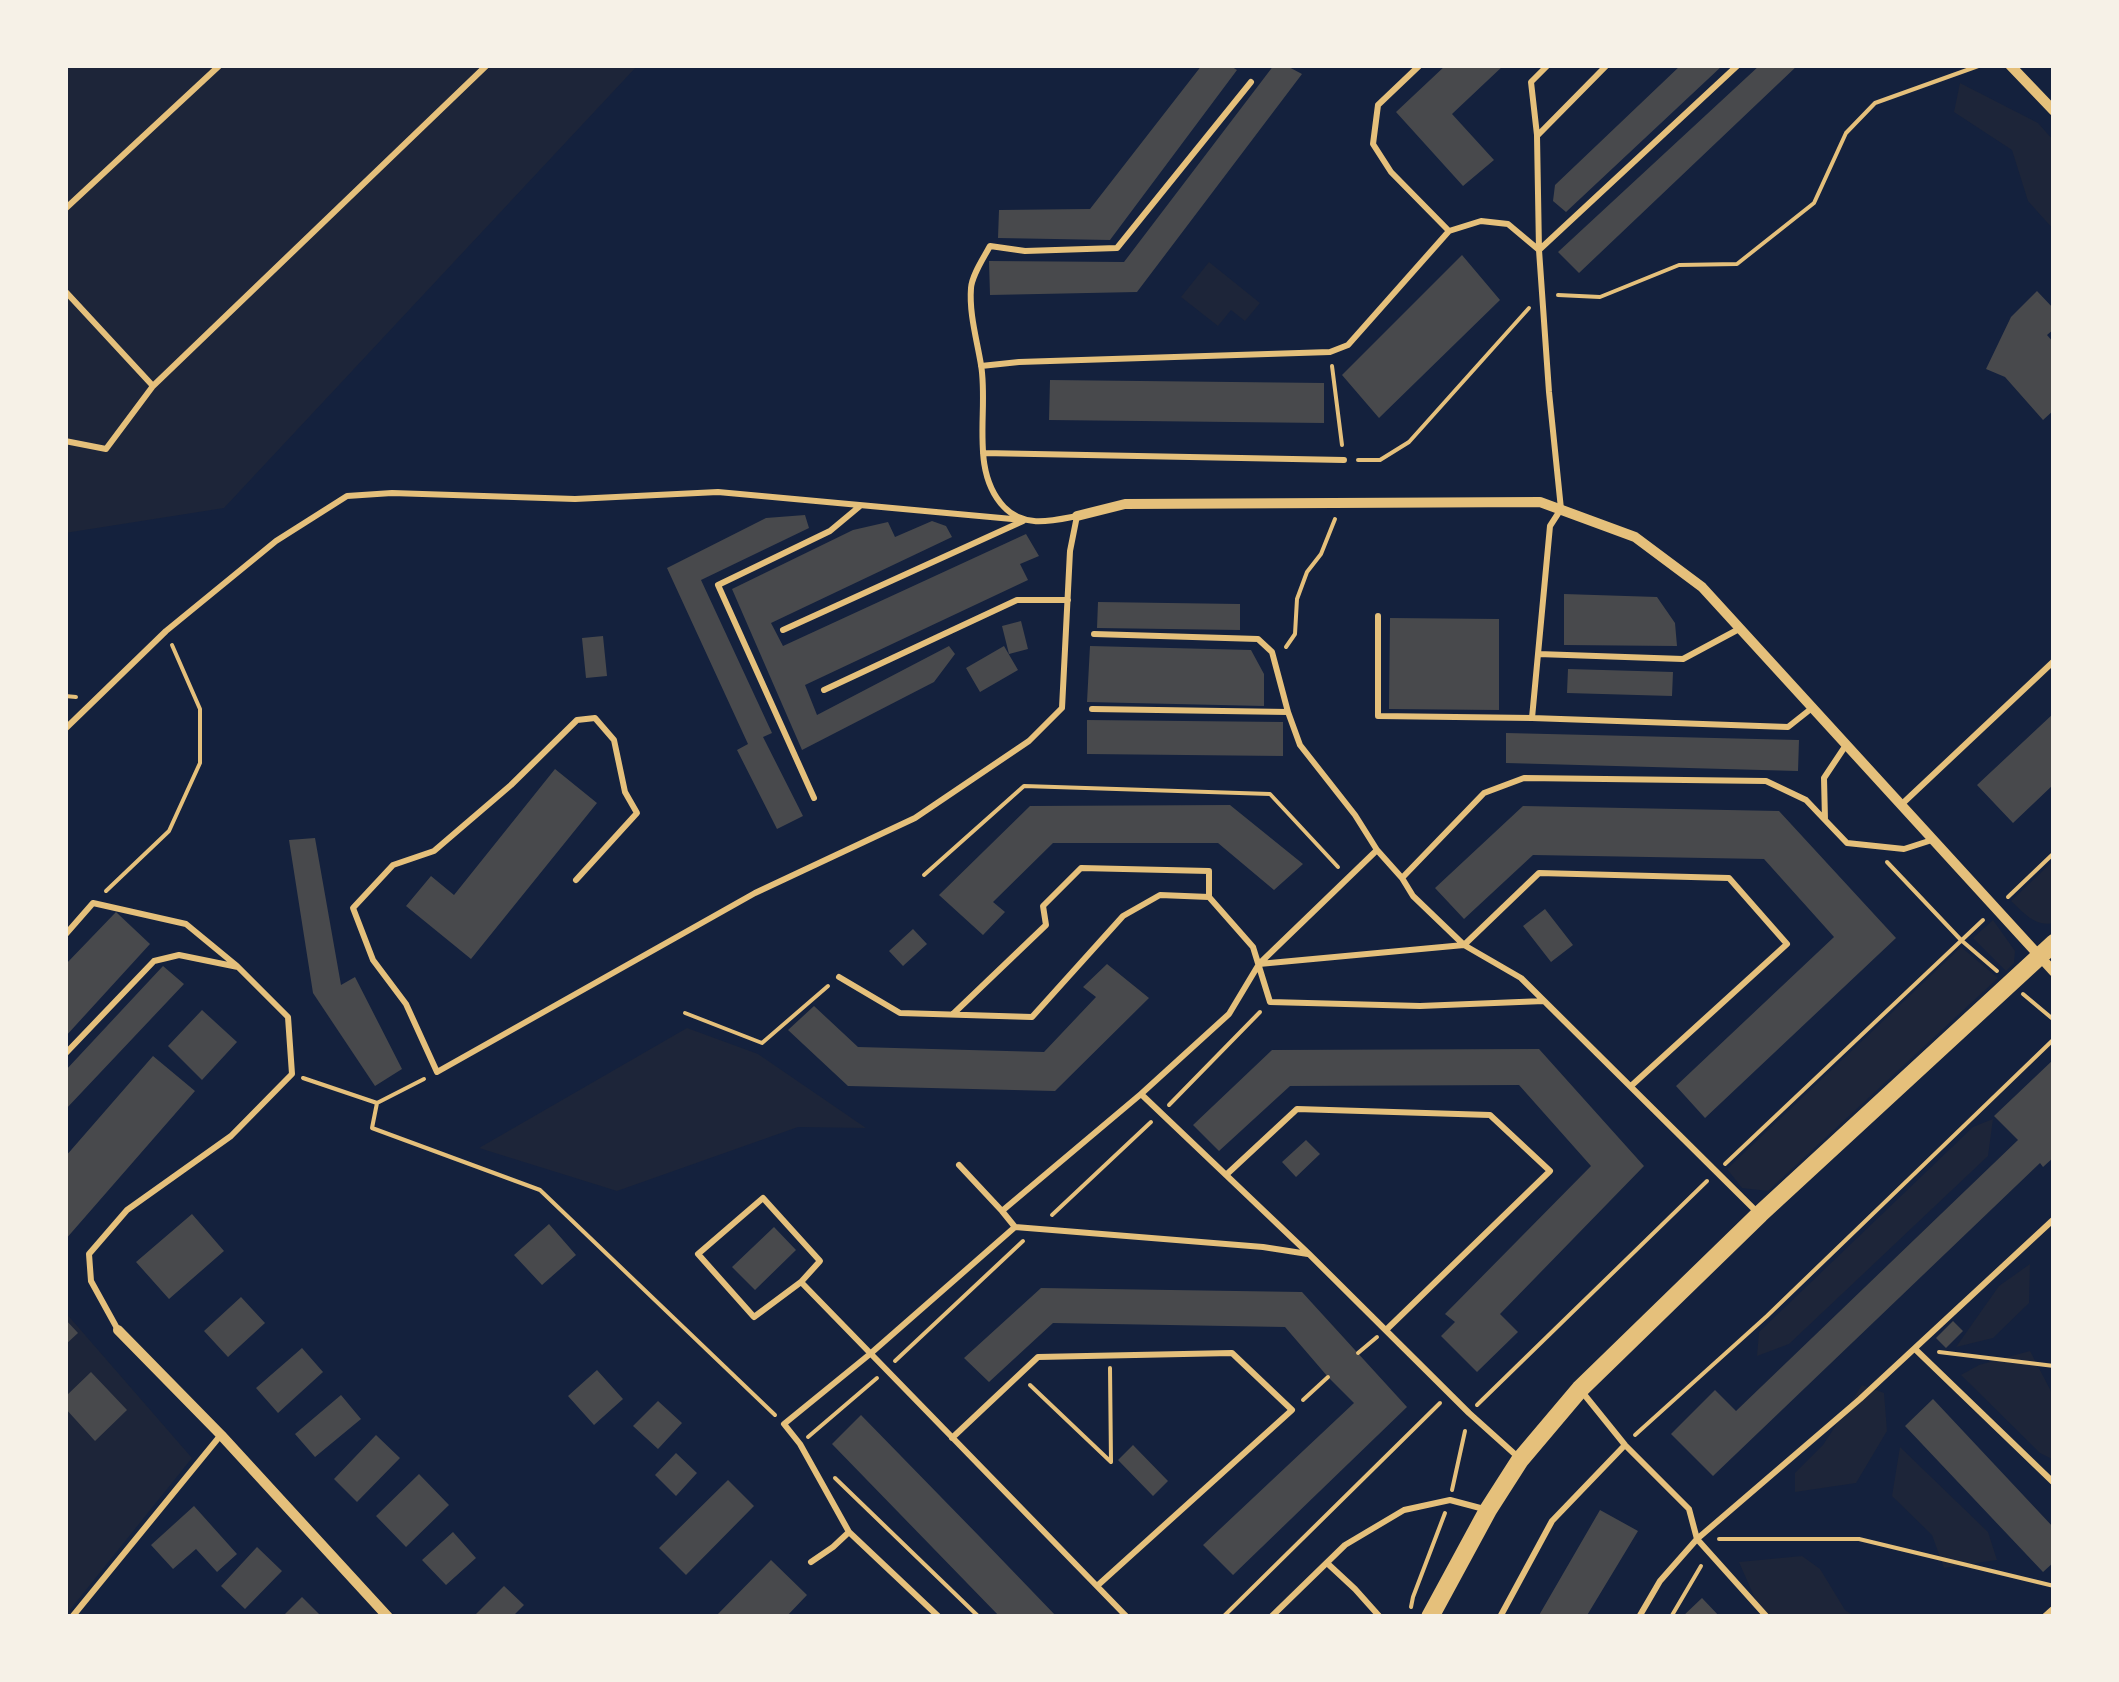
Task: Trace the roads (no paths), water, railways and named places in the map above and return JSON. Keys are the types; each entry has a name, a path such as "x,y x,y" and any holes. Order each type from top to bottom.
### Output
{"main road":[{"path":"1430,1617 1520,1460 1580,1389 1760,1214 2054,943"}],"street":[{"path":"2010,65 2054,111"},
{"path":"1076,516 1124,504 1540,502 1635,536 1702,587 2054,972"},
{"path":"118,1330 221,1435 388,1617"}],"lane":[{"path":"65,209 220,65"},
{"path":"65,442 106,449 153,386 487,65"},
{"path":"1420,65 1378,105 1372,144 1390,172 1449,231"},
{"path":"1532,718 1550,526 1561,509 1548,392 1537,136 1530,82 1548,65"},
{"path":"1537,136 1608,65"},
{"path":"1539,250 1738,65"},
{"path":"1024,520 1006,509 992,491 983,452 982,366 976,346 970,285 990,246 1024,251 1117,248 1250,82"},
{"path":"982,366 1330,352 1348,345 1449,231 1481,220 1508,224 1539,250"},
{"path":"65,290 153,386"},
{"path":"983,452 1344,460"},
{"path":"65,729 166,631 276,542 347,496 392,492 575,499 718,492 1045,522 1076,516 1070,552 1062,708 1029,741 915,818 756,893 438,1072 406,1004 373,960 353,908 393,864 434,852 577,720 596,718 614,740 625,792 636,813 576,880"},
{"path":"814,798 718,585 830,531 862,506"},
{"path":"783,630 1024,520"},
{"path":"824,690 1017,600 1068,600"},
{"path":"1378,616 1378,716 1788,727 1812,708"},
{"path":"1538,654 1684,659 1740,628"},
{"path":"1094,634 1258,638 1272,652 1300,745 1413,896 1464,944 1521,978 1760,1214"},
{"path":"1901,805 2054,661"},
{"path":"1092,710 1288,712"},
{"path":"1826,820 1824,778 1846,745"},
{"path":"1402,878 1484,793 1524,778 1766,781 1806,800 1847,842 1904,849 1932,840"},
{"path":"1002,1212 1229,1014 1259,964 1377,850"},
{"path":"952,1014 1046,926 1043,906 1081,868 1209,871 1209,897 1253,947 1270,1002 1420,1006 1545,1001"},
{"path":"1259,964 1464,944 1540,874 1728,878 1787,944 1631,1086"},
{"path":"839,977 900,1013 1032,1016 1123,916 1160,895 1209,897"},
{"path":"65,934 93,903 186,924 288,1016 292,1074 231,1136 127,1210 89,1254 91,1281 118,1330"},
{"path":"65,1054 154,961 179,954 238,967"},
{"path":"1140,1094 1520,1460"},
{"path":"1226,1174 1297,1109 1490,1115 1550,1171 1386,1330"},
{"path":"959,1165 1015,1227 1310,1254"},
{"path":"763,1198 820,1261 801,1282 754,1316 698,1254 763,1198"},
{"path":"1640,1617 1660,1580 1697,1539 1860,1399 2054,1219"},
{"path":"938,1617 849,1532 800,1444 784,1424 1015,1227"},
{"path":"801,1282 1126,1617"},
{"path":"1915,1349 2054,1484"},
{"path":"952,1438 1038,1357 1232,1354 1292,1410 1097,1586"},
{"path":"1580,1389 1624,1445 1688,1509 1697,1539 1768,1617"},
{"path":"72,1617 221,1435"},
{"path":"1500,1617 1552,1521 1624,1445"},
{"path":"1272,1617 1345,1546 1404,1510 1450,1500 1488,1510"},
{"path":"811,1562 849,1532"},
{"path":"1327,1563 1380,1617"},
{"path":"2044,1617 2054,1608"}]}
